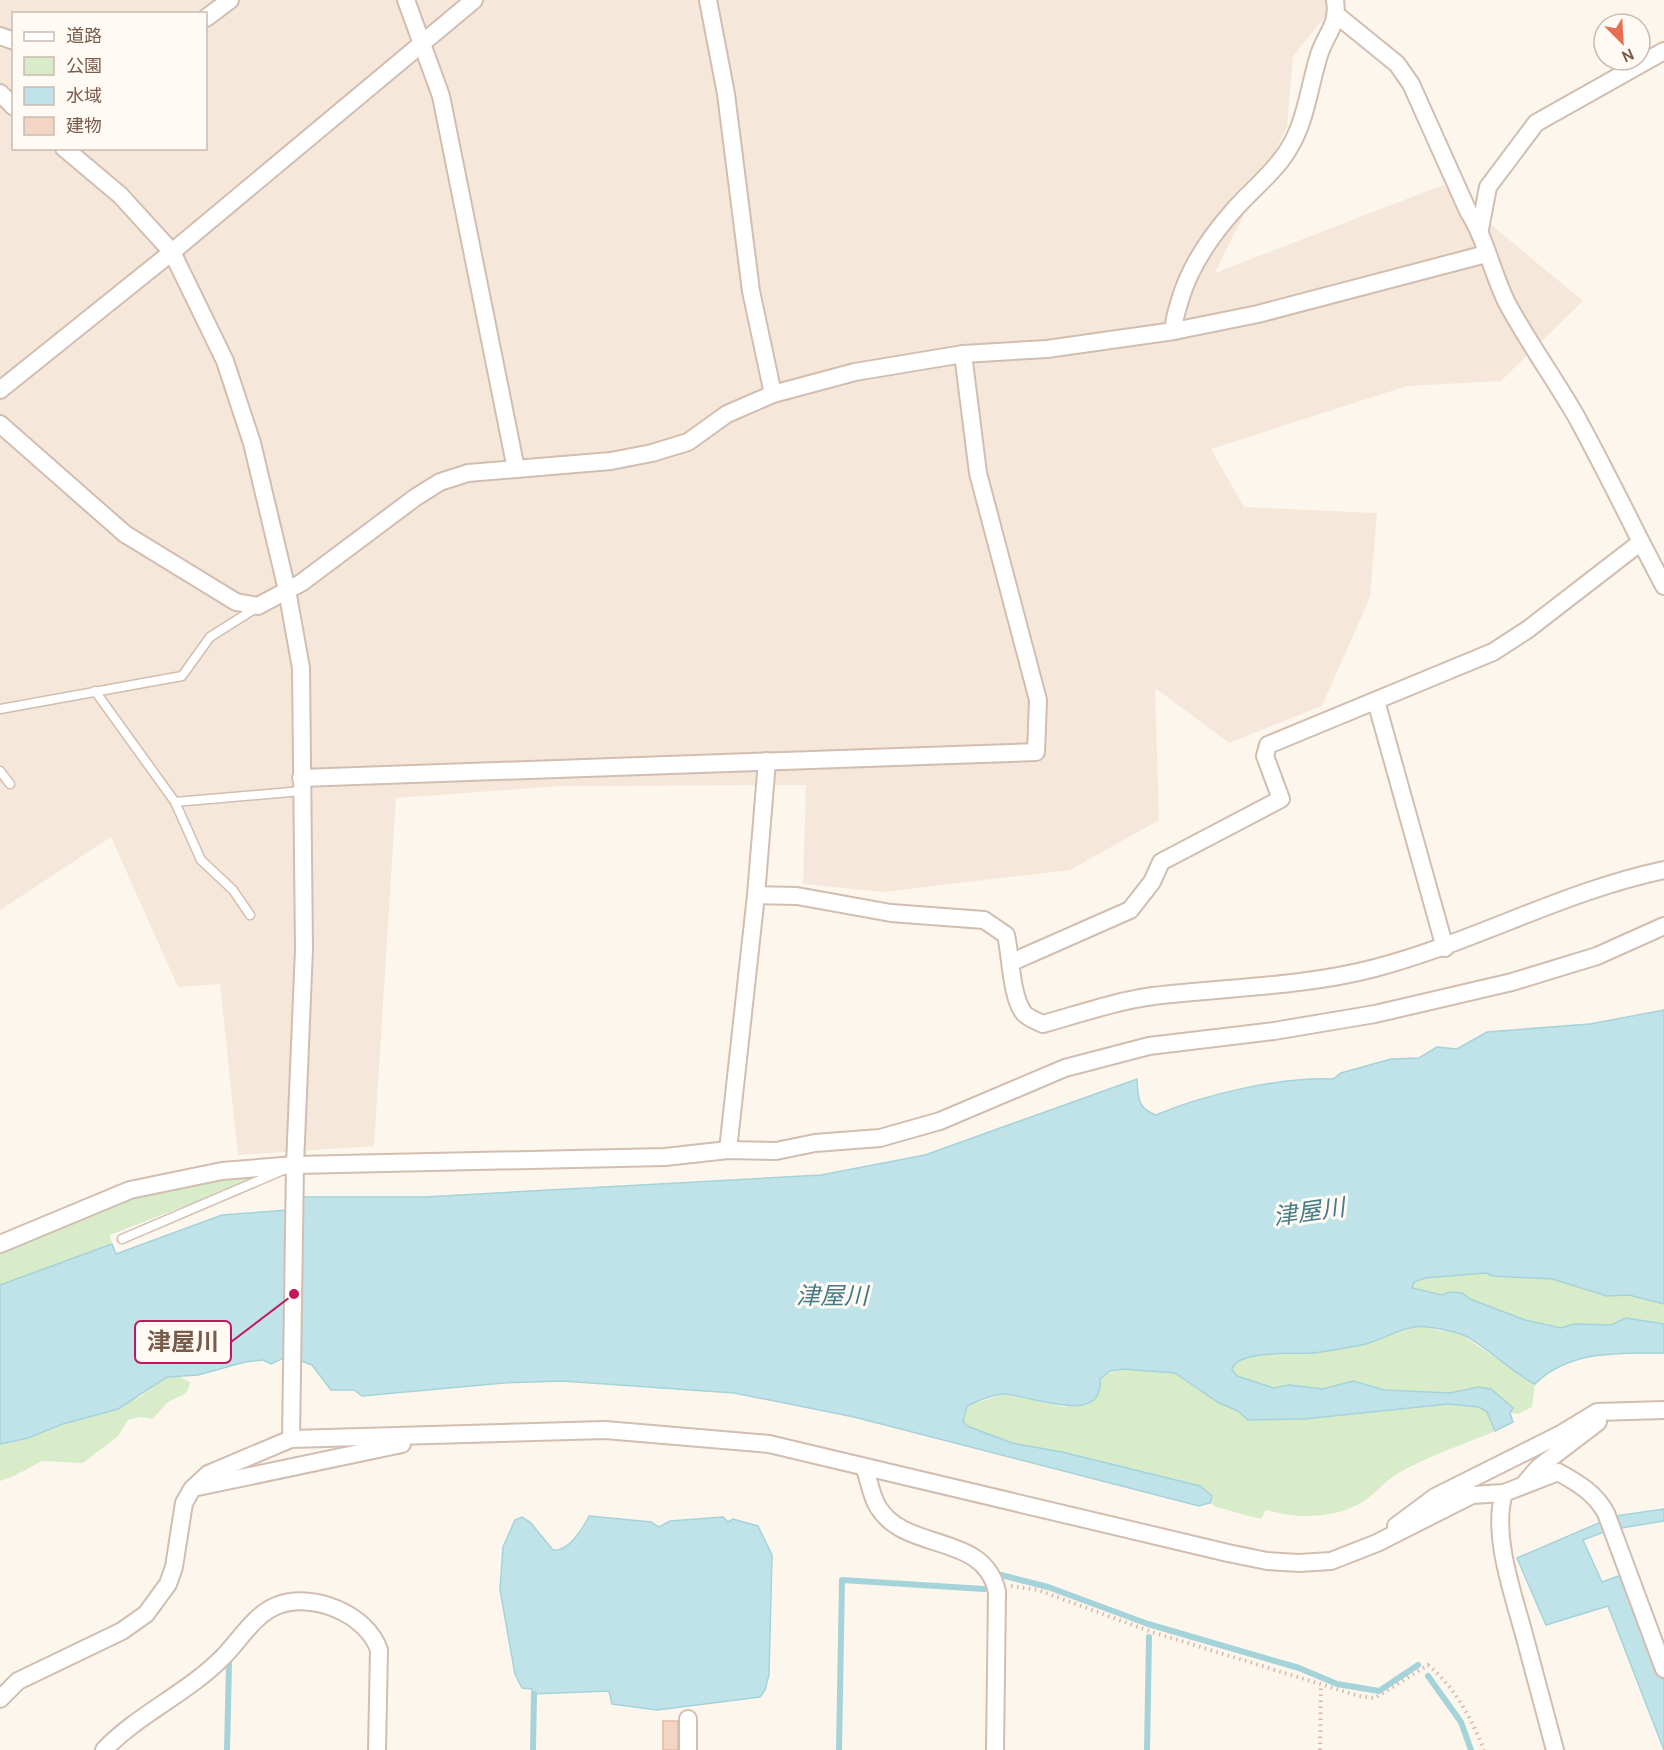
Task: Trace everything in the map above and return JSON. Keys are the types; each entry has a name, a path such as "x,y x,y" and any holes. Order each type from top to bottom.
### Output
{"street":[{"path":"207,17 230,0"},
{"path":"406,0 424,43 441,96 516,469"},
{"path":"0,390 172,252 474,0"},
{"path":"708,0 726,94 751,291 773,394"},
{"path":"1174,331 1173,323 1187,277 1201,253 1232,212 1288,151 1302,126 1308,89 1336,8 1397,64 1411,84 1468,211 1480,229 1486,254 1506,300 1532,349 1575,414 1664,585"},
{"path":"1480,229 1488,187 1536,123 1664,51"},
{"path":"0,93 12,105"},
{"path":"66,150 120,195 172,252 225,361 252,443 287,590 301,668 303,950 295,1165 291,1439"},
{"path":"0,424 125,534 236,603 258,606 301,582 440,482 468,473 611,461 652,453 688,442 727,414 773,394 855,372 963,354 1047,349 1174,331 1258,314 1486,254"},
{"path":"302,785 767,761 1036,752 1038,700 978,473 963,354"},
{"path":"1012,962 1130,910 1152,882 1161,862 1281,799 1265,756 1268,745 1493,652 1527,630 1641,542"},
{"path":"1376,701 1445,948"},
{"path":"728,1150 756,895 767,761"},
{"path":"756,895 797,896 891,913 984,920 1006,935 1012,962 1014,994 1024,1014 1043,1024 1151,997 1294,981 1372,969 1445,948 1620,880 1664,870"},
{"path":"0,1244 130,1190 163,1181 222,1171 295,1165 665,1158 728,1150 776,1151 815,1143 880,1138 940,1121 1065,1068 1149,1046 1274,1031 1353,1018 1512,982 1598,956 1664,926"},
{"path":"1377,1543 1405,1517 1435,1497 1559,1436 1597,1412 1616,1409 1664,1410"},
{"path":"1525,1483 1539,1467 1616,1409"},
{"path":"0,1699 18,1681 122,1631 153,1607 168,1584 174,1567 184,1503 192,1489 208,1474 291,1439 605,1430 770,1444 1267,1561 1299,1563 1331,1561 1377,1543 1472,1495 1504,1493 1558,1472 1580,1484 1599,1501 1606,1513 1664,1669"},
{"path":"192,1489 386,1446 513,1432"},
{"path":"864,1467 878,1507 907,1534 964,1550 982,1563 996,1584 995,1750"},
{"path":"1504,1493 1499,1508 1500,1530 1512,1587 1555,1750"},
{"path":"104,1750 221,1659 258,1619 276,1606 313,1602 330,1605 375,1637 379,1650 377,1750"},
{"path":"688,1719 688,1750"}],"lane":[{"path":"0,709 182,676 210,637 258,606"},
{"path":"95,692 175,802 201,860 233,890 250,915"},
{"path":"0,771 10,784"},
{"path":"175,802 302,785"},
{"path":"122,1239 208,1205 295,1165"}],"path":[{"path":"996,1584 1038,1590 1149,1631 1321,1685 1375,1698 1428,1665 1443,1677 1467,1713 1484,1750"},
{"path":"1320,1750 1321,1685"}],"shaded area":[{"path":"0,0 1339,0 1293,56 1287,127 1215,273 1443,185 1583,301 1501,381 1407,386 1211,449 1244,507 1377,513 1370,597 1322,706 1229,743 1155,688 1159,820 1070,870 883,892 803,884 806,785 562,786 396,798 374,1146 238,1155 220,984 178,987 111,837 0,910"}],"green space":[{"path":"258,1173 257,1178 110,1235 112,1244 0,1285 0,1251 160,1188"},
{"path":"1472,1273 1552,1279 1607,1296 1629,1295 1664,1304 1664,1324 1626,1318 1612,1325 1574,1324 1561,1328 1525,1320 1470,1299 1462,1293 1449,1292 1442,1295 1412,1288 1414,1282 1425,1278"},
{"path":"1430,1326 1436,1330 1457,1332 1535,1384 1532,1407 1518,1414 1510,1413 1469,1388 1450,1393 1384,1390 1353,1381 1323,1389 1289,1385 1274,1388 1237,1376 1232,1370 1234,1362 1249,1356 1316,1353 1347,1345 1357,1346 1413,1328"},
{"path":"1124,1369 1175,1373 1219,1403 1238,1411 1248,1420 1304,1419 1448,1404 1479,1407 1487,1412 1495,1431 1433,1456 1392,1477 1366,1500 1350,1508 1314,1516 1290,1515 1266,1510 1261,1519 1216,1507 1210,1503 1212,1496 1196,1485 996,1438 971,1428 963,1421 967,1406 1003,1394 1065,1407 1100,1390 1100,1379 1103,1375"},
{"path":"167,1377 180,1377 190,1382 187,1391 166,1404 152,1419 140,1417 128,1420 118,1436 83,1463 42,1461 0,1481 0,1444 28,1438 140,1397"}],"water":[{"path":"1664,1010 1664,1304 1629,1295 1607,1296 1552,1279 1493,1276 1486,1273 1425,1278 1414,1282 1412,1288 1442,1295 1449,1292 1462,1293 1470,1299 1525,1320 1561,1328 1574,1324 1611,1325 1626,1318 1664,1324 1664,1353 1613,1354 1579,1359 1563,1365 1535,1384 1463,1335 1441,1329 1419,1327 1401,1330 1357,1346 1318,1352 1254,1356 1235,1364 1232,1370 1237,1376 1274,1388 1289,1385 1323,1389 1353,1381 1384,1390 1450,1393 1478,1387 1491,1389 1513,1408 1510,1413 1513,1422 1495,1431 1487,1412 1479,1407 1448,1404 1304,1419 1248,1420 1238,1411 1219,1403 1175,1373 1124,1369 1110,1371 1100,1379 1098,1394 1090,1402 1061,1405 1002,1394 967,1406 963,1421 967,1426 1012,1443 1062,1452 1200,1486 1212,1496 1210,1503 1199,1506 854,1417 734,1393 562,1381 504,1383 362,1396 354,1390 331,1390 312,1365 288,1356 271,1364 263,1360 245,1362 198,1375 167,1377 118,1409 63,1424 28,1438 0,1444 0,1285 112,1244 116,1254 222,1215 288,1210 303,1197 424,1197 821,1175 925,1155 1137,1079 1138,1096 1142,1105 1156,1115 1197,1100 1243,1088 1290,1081 1333,1079 1341,1073 1391,1059 1419,1058 1437,1047 1457,1049 1487,1032 1590,1024"},
{"path":"1664,1509 1664,1521 1609,1530 1583,1540 1602,1582 1624,1574 1664,1682 1664,1750 1608,1606 1546,1625 1517,1558 1615,1516"},
{"path":"589,1516 651,1522 659,1527 670,1521 723,1517 728,1522 733,1519 758,1526 772,1555 769,1675 765,1690 760,1697 657,1710 612,1704 609,1691 532,1694 532,1689 522,1688 515,1674 500,1590 503,1547 515,1520 522,1517 530,1522 553,1550 559,1550 579,1533"}],"building":[{"path":"663,1721 678,1721 678,1750 663,1750"}],"waterway":[{"path":"1001,1575 1048,1587 1148,1624 1299,1668 1337,1684 1379,1691 1418,1665"},
{"path":"839,1750 842,1580 984,1589"},
{"path":"1147,1750 1149,1637"},
{"path":"227,1750 229,1664"},
{"path":"1428,1676 1461,1722 1471,1750"},
{"path":"533,1750 534,1694"}],"place":[{"name":"津屋川","path":"294,1294"}]}
